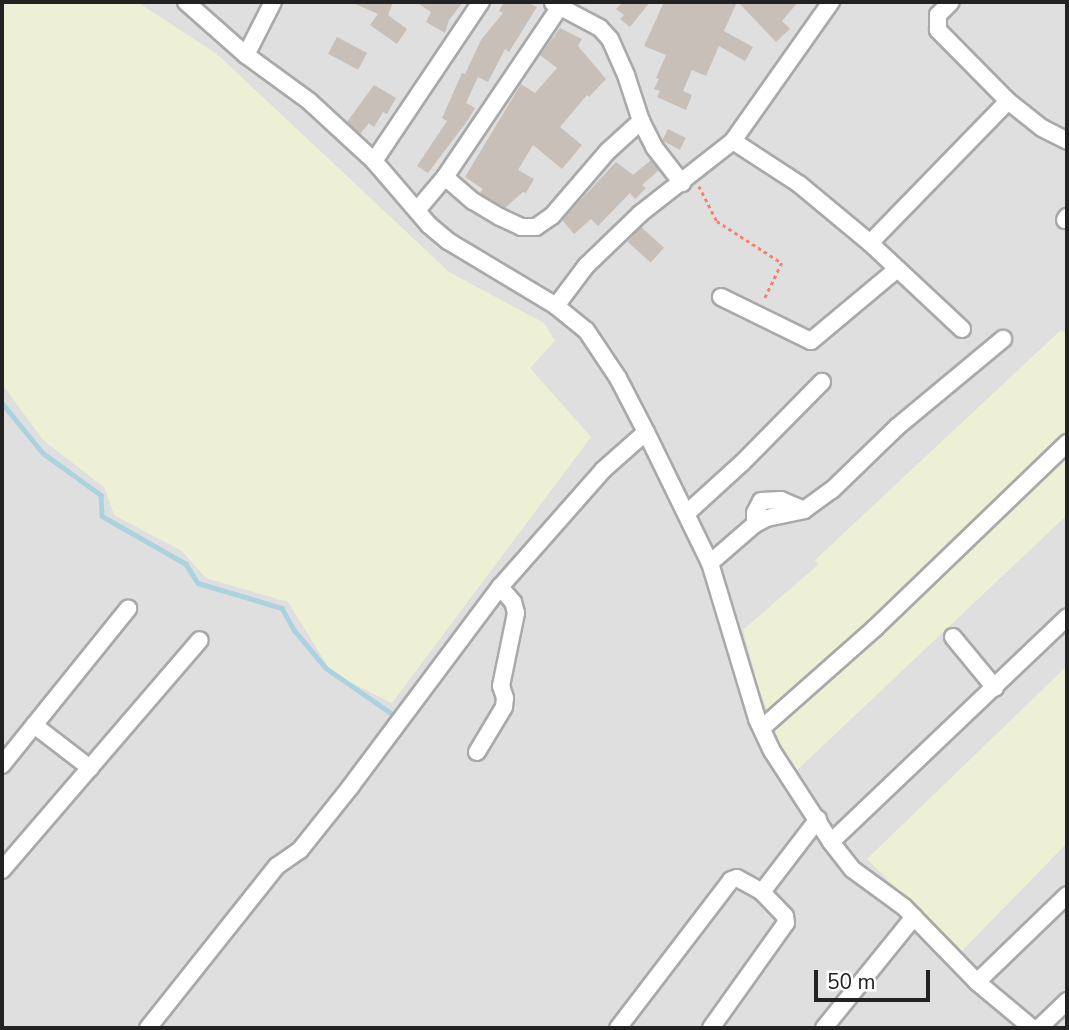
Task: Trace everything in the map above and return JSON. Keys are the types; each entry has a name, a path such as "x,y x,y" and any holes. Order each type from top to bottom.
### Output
{"street":[{"path":"186,2 246,55 309,101 374,161 429,225 448,241 556,306 586,330 618,378 710,563 762,729 772,751 831,842 852,869 914,917 977,982 1032,1028"},
{"path":"246,55 273,2"},
{"path":"374,161 481,2"},
{"path":"556,306 603,248 640,214 733,141 831,2"},
{"path":"951,2 937,15 937,30 1008,101 1042,128 1067,141"},
{"path":"418,209 445,177 555,5 600,28 610,39 626,75 641,121 654,147 687,179"},
{"path":"870,243 1008,101"},
{"path":"445,177 473,201 500,217 521,227 536,227 552,216 608,151 641,121"},
{"path":"733,141 799,184 870,243 962,329"},
{"path":"721,297 811,341 896,270"},
{"path":"710,563 755,524 757,505 767,498 782,500 804,510 832,489 897,427 1003,339"},
{"path":"687,513 742,463 822,382"},
{"path":"148,1028 277,866 300,850 343,797 500,587 603,470 646,432"},
{"path":"762,729 875,628 1067,443"},
{"path":"477,752 504,707 505,698 501,686 503,668 516,613 513,602 500,587"},
{"path":"2,765 128,609"},
{"path":"831,842 1067,617"},
{"path":"953,638 995,688"},
{"path":"2,870 200,640"},
{"path":"34,725 90,768"},
{"path":"762,892 818,819"},
{"path":"618,1028 731,880 737,878 762,892 785,916 786,923 711,1028"},
{"path":"977,982 1067,895"},
{"path":"824,1028 914,917"},
{"path":"1039,1028 1067,1001"}],"path":[{"path":"687,179 717,221 782,263 756,314"}],"shaded area":[{"path":"2,2 1067,2 1067,1028 2,1028"}],"green space":[{"path":"2,2 137,2 217,54 449,272 544,323 555,341 530,368 591,437 392,703 332,673 288,602 206,578 182,551 114,515 105,488 43,440 2,384"},
{"path":"1061,330 1067,335 1067,515 795,772 780,747 758,685 743,630 819,564 815,560"},
{"path":"1067,666 1067,843 960,953 867,859"}],"building":[{"path":"351,2 393,2 388,15 407,29 397,44 370,25 378,14"},
{"path":"416,2 463,2 449,20 445,33 426,22 431,12"},
{"path":"504,2 526,2 537,7 509,52 505,49 488,82 478,77 466,103 475,108 428,173 417,166 447,121 442,118 462,73 465,74 481,40 503,13 499,11"},
{"path":"623,2 650,2 630,27 620,19 624,15 616,9"},
{"path":"664,2 737,2 724,31 753,47 745,61 719,46 706,76 692,70 683,91 692,95 686,110 657,97 660,91 654,89 659,79 656,78 666,55 644,46"},
{"path":"738,2 798,2 782,21 790,29 776,42"},
{"path":"560,28 582,39 578,46 606,79 589,97 587,95 560,127 582,145 562,169 533,145 518,170 534,179 526,193 523,192 505,208 480,193 483,189 465,177 521,84 535,93 557,68 540,55"},
{"path":"337,37 367,53 358,70 328,54"},
{"path":"374,85 396,98 387,114 383,112 374,127 369,123 360,134 347,122"},
{"path":"668,129 686,138 680,150 662,141"},
{"path":"651,160 659,170 642,185 646,188 635,199 630,193 598,226 591,219 574,234 562,220 616,162 633,175"},
{"path":"641,227 664,248 651,263 628,242"}],"waterway":[{"path":"2,403 43,453 101,495 102,516 186,564 198,583 282,608 295,631 326,668 391,713"}]}
